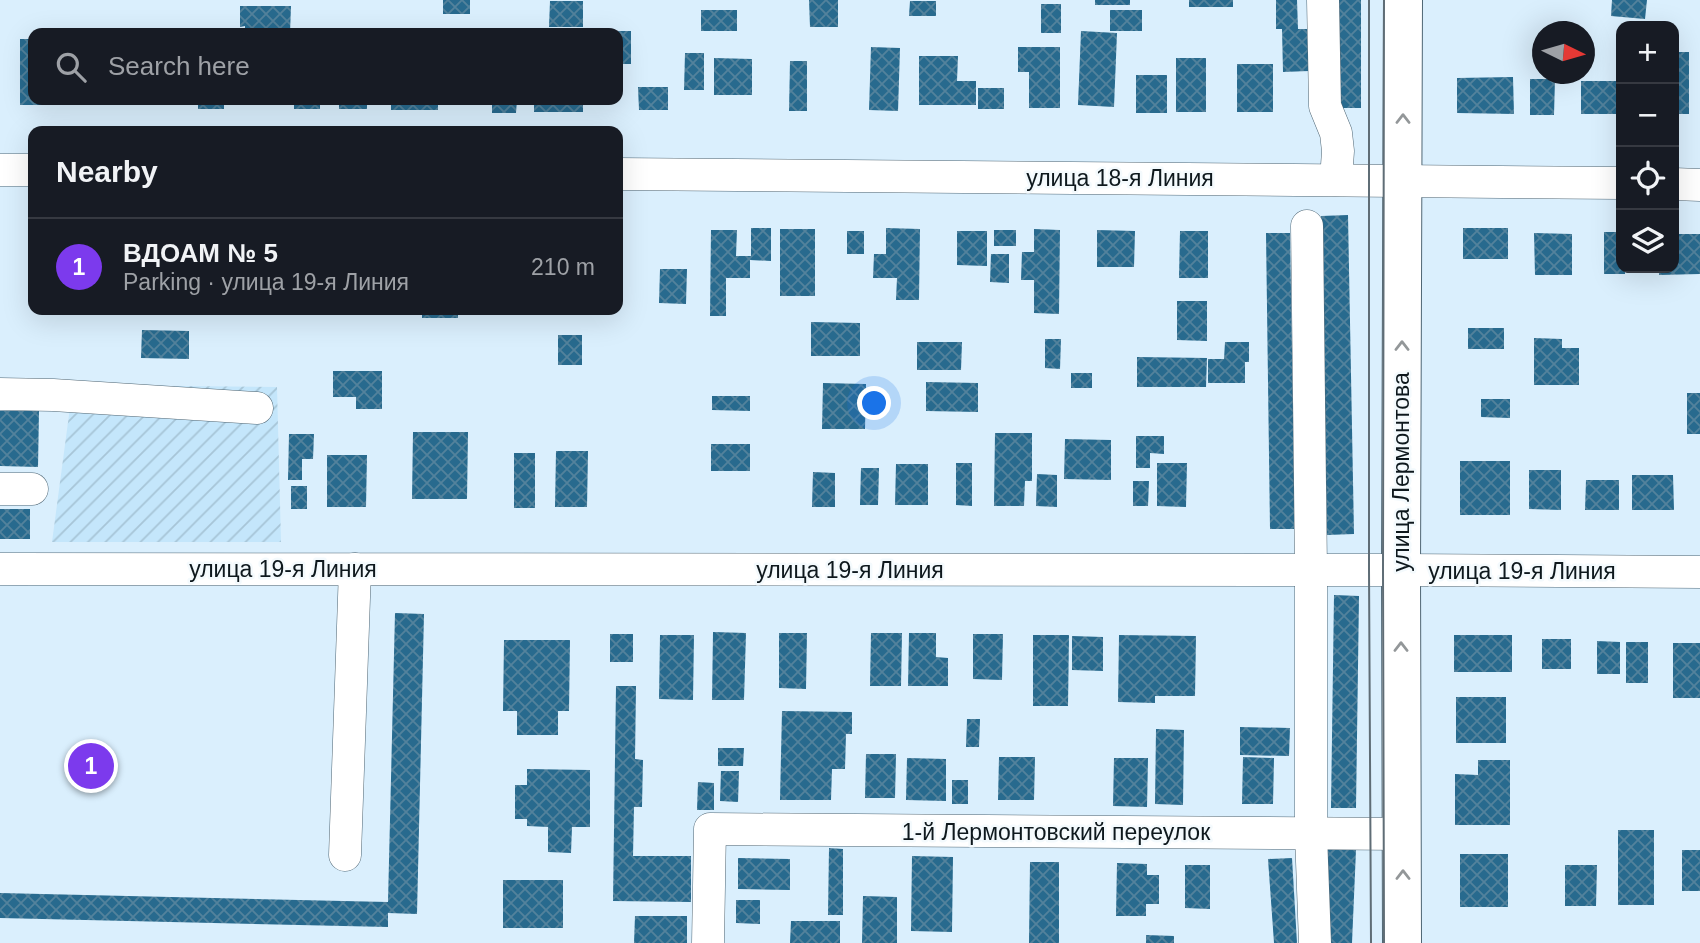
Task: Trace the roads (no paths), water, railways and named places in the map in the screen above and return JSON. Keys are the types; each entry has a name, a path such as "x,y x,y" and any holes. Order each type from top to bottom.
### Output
{"main road":[{"name":"улица Лермонтова","path":"1402,943 1403,0"}],"street":[{"path":"1323,0 1325,106 1336,133 1336,180"},
{"path":"0,170 28,170"},
{"name":"улица 18-я Линия","path":"623,174 1616,183"},
{"path":"1679,184 1700,185"},
{"path":"1307,226 1311,834 1315,943"},
{"path":"0,394 257,408"},
{"path":"0,489 32,489"},
{"name":"улица 19-я Линия","path":"0,569 1700,572"},
{"path":"345,855 355,569"},
{"name":"1-й Лермонтовский переулок","path":"709,943 710,829 1402,834"}],"tram line":[{"path":"1369,0 1371,943"},
{"path":"1384,0 1384,943"}],"place":[{"name":"ВДОАМ № 5","path":"91,766"}]}
